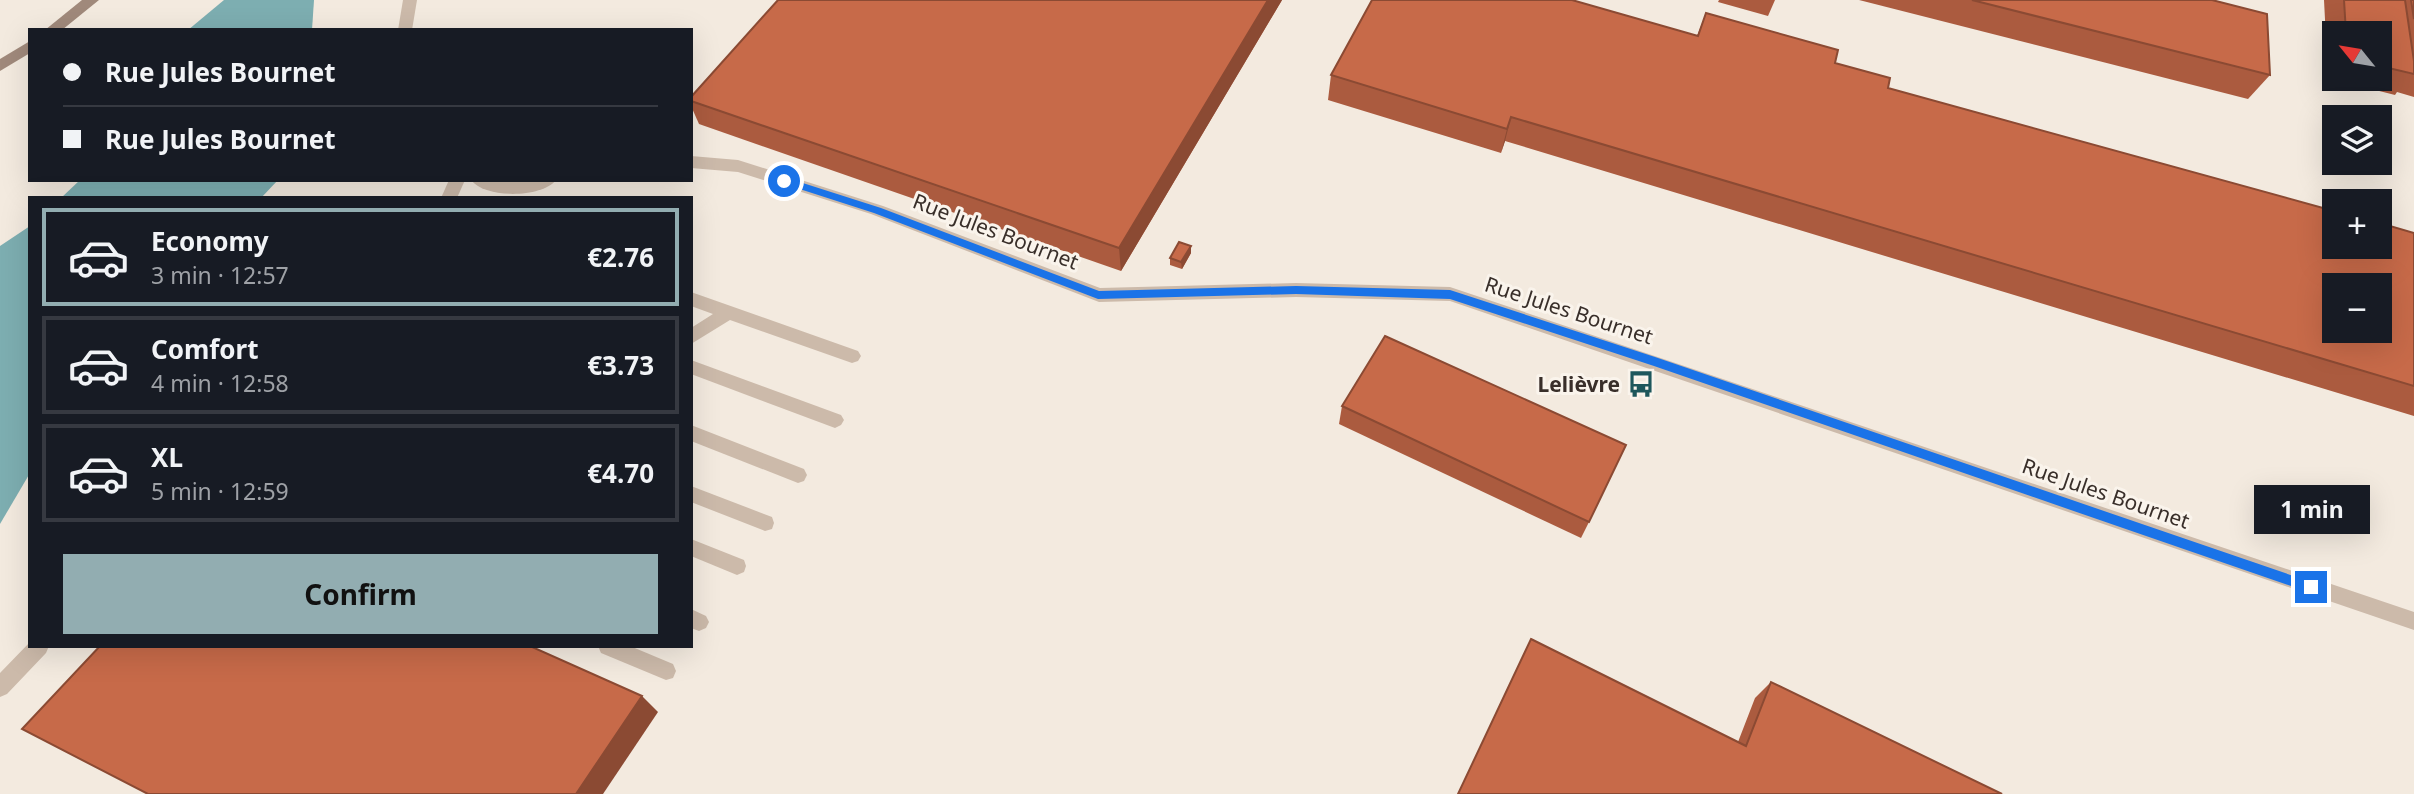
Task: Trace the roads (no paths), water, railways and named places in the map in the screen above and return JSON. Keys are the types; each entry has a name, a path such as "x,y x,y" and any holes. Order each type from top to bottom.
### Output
{"main road":[{"path":"55,28 92,0"},
{"path":"0,66 28,47"}],"street":[{"path":"405,28 410,0"},
{"name":"Rue Jules Bournet","path":"693,162 738,166 877,210 1098,295 1296,290 1450,294 2414,621"},
{"path":"484,182 499,188 514,189"},
{"path":"502,196 514,189 540,182"},
{"path":"693,300 852,356"},
{"path":"693,336 728,313"},
{"path":"693,367 835,420"},
{"path":"693,434 798,475"},
{"path":"693,495 765,523"},
{"path":"693,548 737,566"},
{"path":"0,687 37,648"},
{"path":"613,648 666,671"}],"water":[{"path":"224,0 314,0 312,28 190,28"},
{"path":"78,182 276,182 263,196 63,196"},
{"path":"28,227 28,476 0,524 0,246"}],"place":[{"name":"Lelièvre","path":"1641,384"}]}
